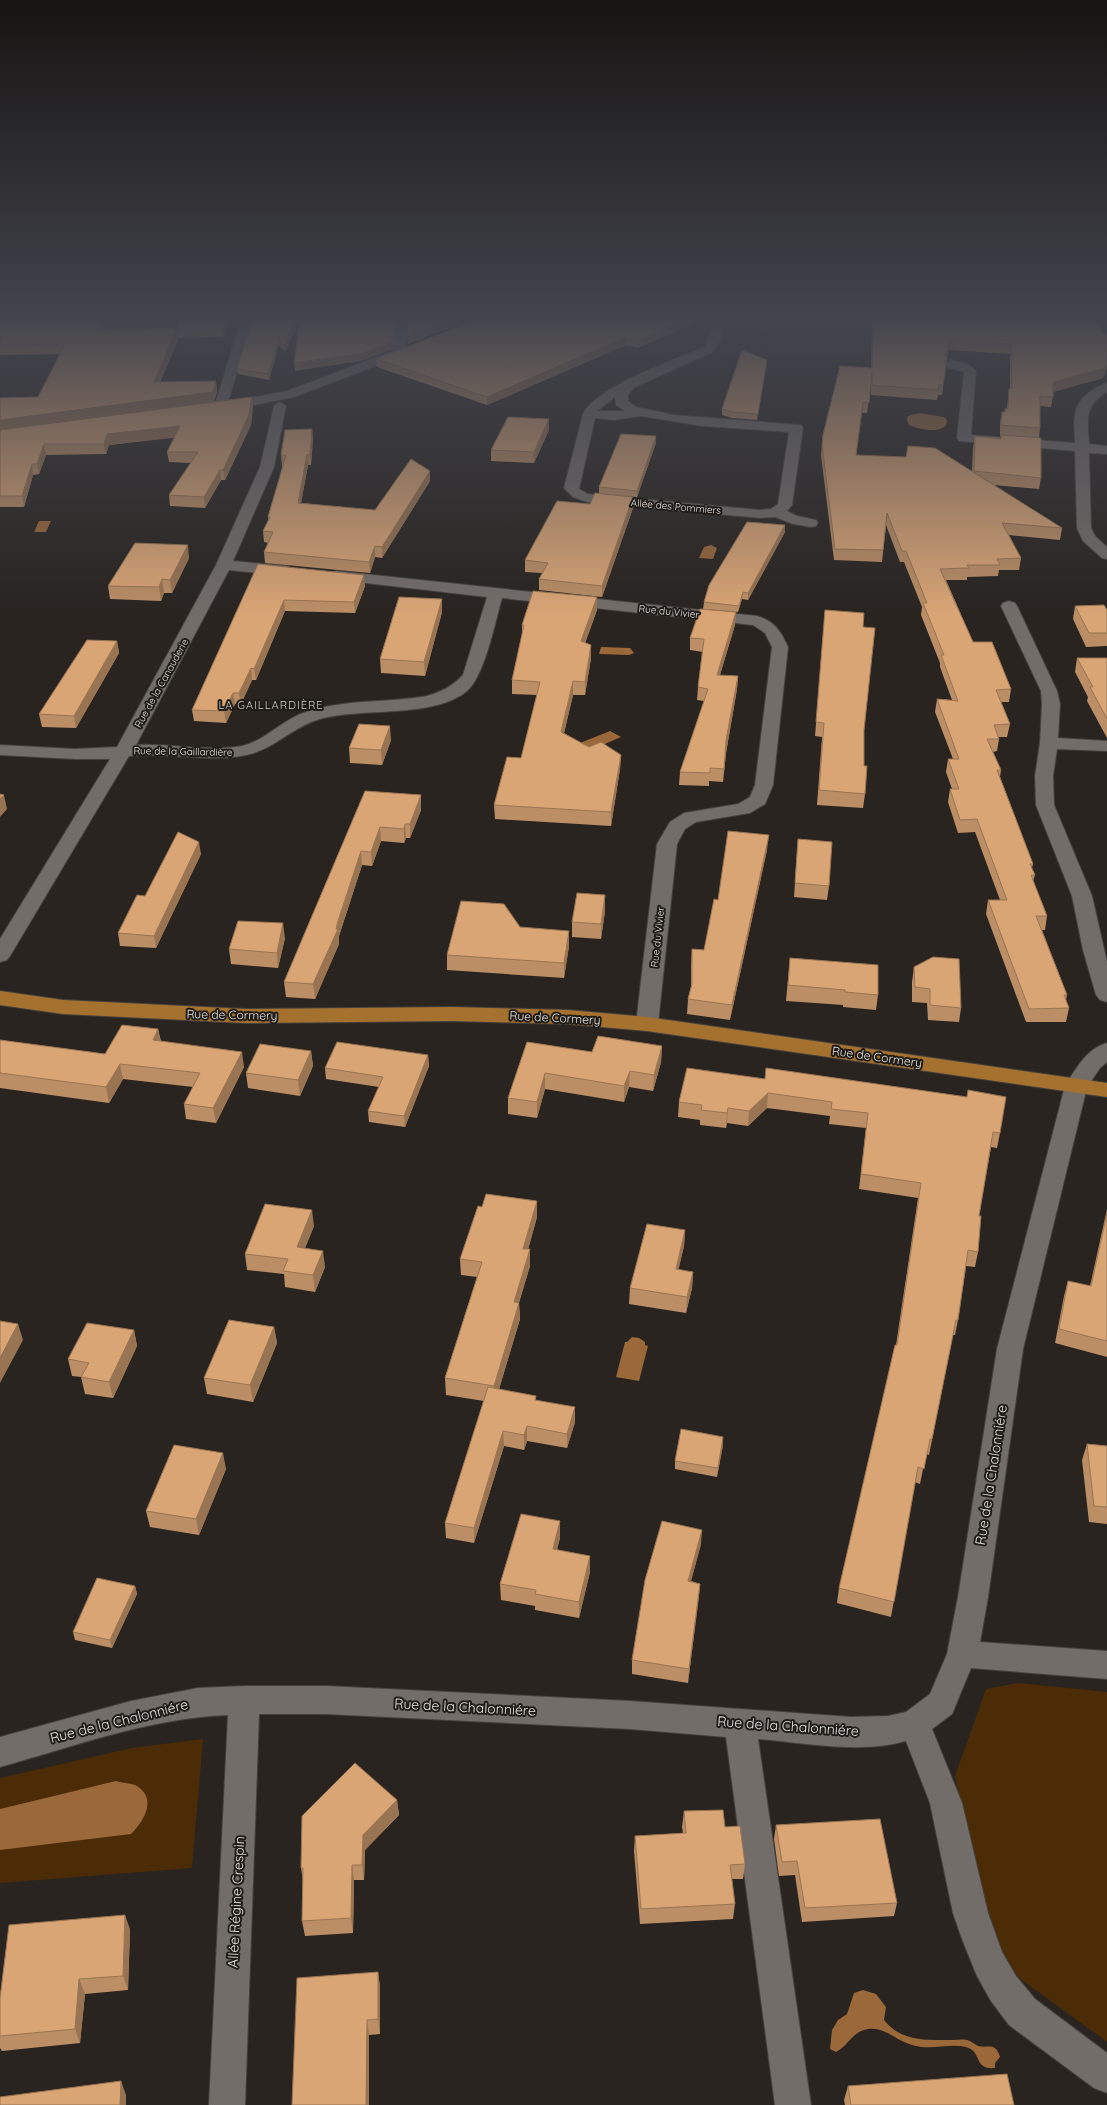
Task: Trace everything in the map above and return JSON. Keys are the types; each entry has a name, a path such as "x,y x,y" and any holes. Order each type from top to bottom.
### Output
{"main road":[{"name":"Rue de Cormery","path":"0,998 63,1007 238,1016 452,1014 568,1017 647,1024 1107,1090"}],"street":[{"name":"Rue de la Canauderie","path":"0,956 124,750 224,565 268,467 277,418"},
{"name":"Allée des Pommiers","path":"588,418 571,488 579,496 760,514 777,512"},
{"path":"663,418 796,428 785,505 777,512 792,520 811,523"},
{"path":"966,418 964,438 1107,450"},
{"path":"1083,418 1084,528 1091,542 1107,555"},
{"name":"Rue du Vivier","path":"224,565 496,592 757,621 772,630 780,647 764,785 758,800 743,808 691,817 677,826 667,844 647,1024"},
{"name":"Rue de la Gaillardière","path":"0,750 101,754 124,750 242,751 261,745 293,724 314,715 364,707 421,702 448,695 463,687 471,676 496,592"},
{"path":"1010,606 1049,691 1051,704 1049,743 1044,776 1045,805 1082,896 1093,950 1107,995"},
{"path":"1049,743 1107,746"},
{"path":"1076,1086 1092,1063 1107,1050"},
{"name":"Rue de la Chalonniére","path":"0,1752 131,1716 198,1702 244,1700 326,1700 630,1715 851,1732 888,1731 914,1724 942,1704 962,1654 1010,1349 1076,1086"},
{"path":"962,1654 1107,1665"},
{"name":"Allée Régine Crespin","path":"227,2105 244,1700"},
{"path":"740,1723 793,2105"},
{"path":"914,1724 930,1758 946,1803 965,1895 975,1934 1000,1986 1023,2013 1107,2075"}],"shaded area":[{"path":"907,418 945,418 947,420 946,425 943,428 934,430 909,425"},
{"path":"39,521 51,521 46,532 34,532"},
{"path":"711,545 717,548 713,559 699,558 704,547"},
{"path":"601,647 630,648 634,653 629,655 599,654"},
{"path":"610,731 621,737 591,750 580,743"},
{"path":"632,1337 639,1338 645,1342 645,1345 648,1346 639,1381 616,1377 625,1342"},
{"path":"1018,1683 1107,1692 1107,2042 1019,1978 997,1945 982,1902 955,1776 986,1689"},
{"path":"203,1739 192,1868 0,1883 0,1778 132,1748"},
{"path":"116,1781 137,1786 147,1798 144,1817 131,1834 0,1850 0,1809"},
{"path":"863,1990 876,1994 886,2007 884,2020 898,2032 915,2038 933,2040 965,2040 982,2047 993,2047 996,2049 1000,2057 995,2063 995,2068 988,2068 981,2064 975,2053 966,2047 919,2047 906,2043 877,2029 864,2030 856,2034 836,2052 830,2049 832,2030 838,2020 847,2014 854,1993"}],"building":[{"path":"0,418 13,418 0,420"},
{"path":"90,418 247,418 223,470 220,470 204,497 169,495 198,452 167,452 180,426 107,434 104,444 44,444 37,464 32,464 22,496 0,496 0,430"},
{"path":"507,418 549,419 534,452 491,450"},
{"path":"827,418 861,418 856,455 906,457 908,446 935,448 1062,528 1002,523 1021,558 997,559 1000,565 967,565 969,568 940,569 973,642 992,642 1011,689 996,690 1010,724 994,725 999,739 987,739 1001,770 997,770 1033,864 1030,864 1035,875 1031,875 1047,916 1036,916 1067,995 1064,995 1069,1008 1029,1009 988,900 1007,900 977,819 960,820 950,789 959,789 948,759 959,759 937,699 958,701 941,655 944,655 923,603 927,603 906,551 902,551 887,513 883,550 835,549 822,445"},
{"path":"1002,418 1040,418 1040,428 1001,425"},
{"path":"312,429 310,454 307,455 298,503 375,510 411,459 430,471 382,547 375,546 369,562 264,552 273,532 263,531 270,517 268,517 286,455 281,455 285,430"},
{"path":"621,434 656,436 637,491 599,487"},
{"path":"1001,435 1041,438 1041,478 974,471 975,436 1001,439"},
{"path":"595,493 633,497 602,586 539,579 548,563 525,560 557,501 590,504"},
{"path":"747,522 785,525 748,593 743,592 739,606 704,602 709,585"},
{"path":"135,543 188,545 170,580 162,579 159,587 108,586"},
{"path":"258,564 364,575 354,602 284,600 254,669 251,668 239,693 233,693 224,711 192,710"},
{"path":"533,591 597,597 581,641 591,645 585,682 573,681 561,732 589,747 601,742 621,755 611,812 494,805 507,757 521,758 540,682 512,680 524,625 522,625"},
{"path":"399,597 442,599 424,662 380,659"},
{"path":"1104,605 1107,610 1107,633 1089,633 1075,606"},
{"path":"700,609 736,612 717,675 738,676 726,740 724,769 710,768 710,773 680,772 708,689 698,687 704,639 690,638"},
{"path":"825,610 864,613 863,627 875,628 864,730 864,766 867,766 865,794 819,790 824,723 816,722"},
{"path":"87,640 117,641 74,716 39,714"},
{"path":"1077,658 1107,658 1107,719 1090,687 1093,687"},
{"path":"359,724 390,726 381,750 349,748"},
{"path":"365,791 421,795 410,824 405,824 404,829 380,827 371,852 361,851 338,921 336,929 338,929 313,984 284,982"},
{"path":"728,831 769,835 732,1005 688,999 692,984 692,949 704,950 714,899 718,900"},
{"path":"178,832 199,842 154,936 118,933 137,895 145,896"},
{"path":"798,839 832,842 829,886 795,883"},
{"path":"577,893 605,895 601,924 572,922"},
{"path":"461,901 504,904 520,927 569,931 564,963 447,955"},
{"path":"238,921 283,923 277,953 229,949"},
{"path":"933,957 959,959 961,1008 930,1005 930,989 915,987 914,967"},
{"path":"790,958 878,965 878,995 845,992 845,990 788,985"},
{"path":"122,1025 158,1029 153,1040 242,1052 213,1108 184,1104 200,1073 120,1064 106,1087 0,1073 0,1040 105,1054"},
{"path":"598,1036 662,1046 654,1075 630,1071 624,1086 545,1073 537,1102 508,1098 527,1042 592,1052"},
{"path":"337,1042 428,1055 404,1116 368,1111 383,1077 325,1068"},
{"path":"260,1044 311,1051 298,1080 246,1073"},
{"path":"687,1068 765,1079 766,1068 967,1097 968,1090 1006,1097 1000,1133 993,1132 979,1216 981,1216 978,1252 968,1250 958,1320 956,1320 932,1439 930,1439 924,1469 918,1467 894,1602 839,1588 895,1345 897,1345 921,1183 861,1174 868,1113 831,1109 832,1102 768,1093 749,1111 728,1108 727,1113 701,1110 702,1105 679,1102"},
{"path":"486,1194 537,1201 523,1249 530,1249 514,1302 519,1303 494,1386 445,1378 482,1262 460,1259 478,1206 482,1207"},
{"path":"265,1204 312,1210 297,1247 323,1251 313,1275 283,1271 288,1259 245,1254"},
{"path":"1107,1213 1107,1341 1059,1329 1068,1281 1091,1286"},
{"path":"647,1224 685,1230 676,1269 693,1272 687,1297 630,1288"},
{"path":"229,1320 274,1327 250,1385 204,1378"},
{"path":"0,1321 18,1324 0,1358"},
{"path":"87,1323 134,1330 109,1382 81,1377 89,1363 68,1359"},
{"path":"488,1387 536,1396 535,1400 575,1407 567,1434 527,1426 524,1435 503,1431 474,1528 445,1523"},
{"path":"681,1429 723,1437 718,1468 675,1461"},
{"path":"1087,1444 1107,1446 1107,1507 1094,1506"},
{"path":"174,1445 223,1453 196,1519 146,1511"},
{"path":"521,1514 560,1521 553,1549 590,1556 579,1602 535,1594 536,1590 500,1584"},
{"path":"662,1521 702,1530 688,1581 700,1584 689,1669 632,1660 645,1580"},
{"path":"97,1578 135,1586 110,1640 73,1632"},
{"path":"355,1763 397,1800 363,1835 362,1865 352,1865 351,1918 302,1921 302,1816"},
{"path":"723,1810 725,1827 740,1826 745,1864 730,1865 735,1904 641,1909 635,1836 686,1833 684,1811"},
{"path":"880,1819 897,1903 805,1908 797,1861 782,1862 776,1825"},
{"path":"125,1915 123,1976 79,1979 75,2029 0,2036 0,1998 9,1925"},
{"path":"378,1972 378,2019 367,2020 366,2105 292,2105 297,1978"},
{"path":"1007,2074 1014,2105 851,2105 848,2086"},
{"path":"121,2081 120,2105 0,2105 0,2097"}],"district":[{"name":"LA GAILLARDIÈRE","path":"271,705"}]}
